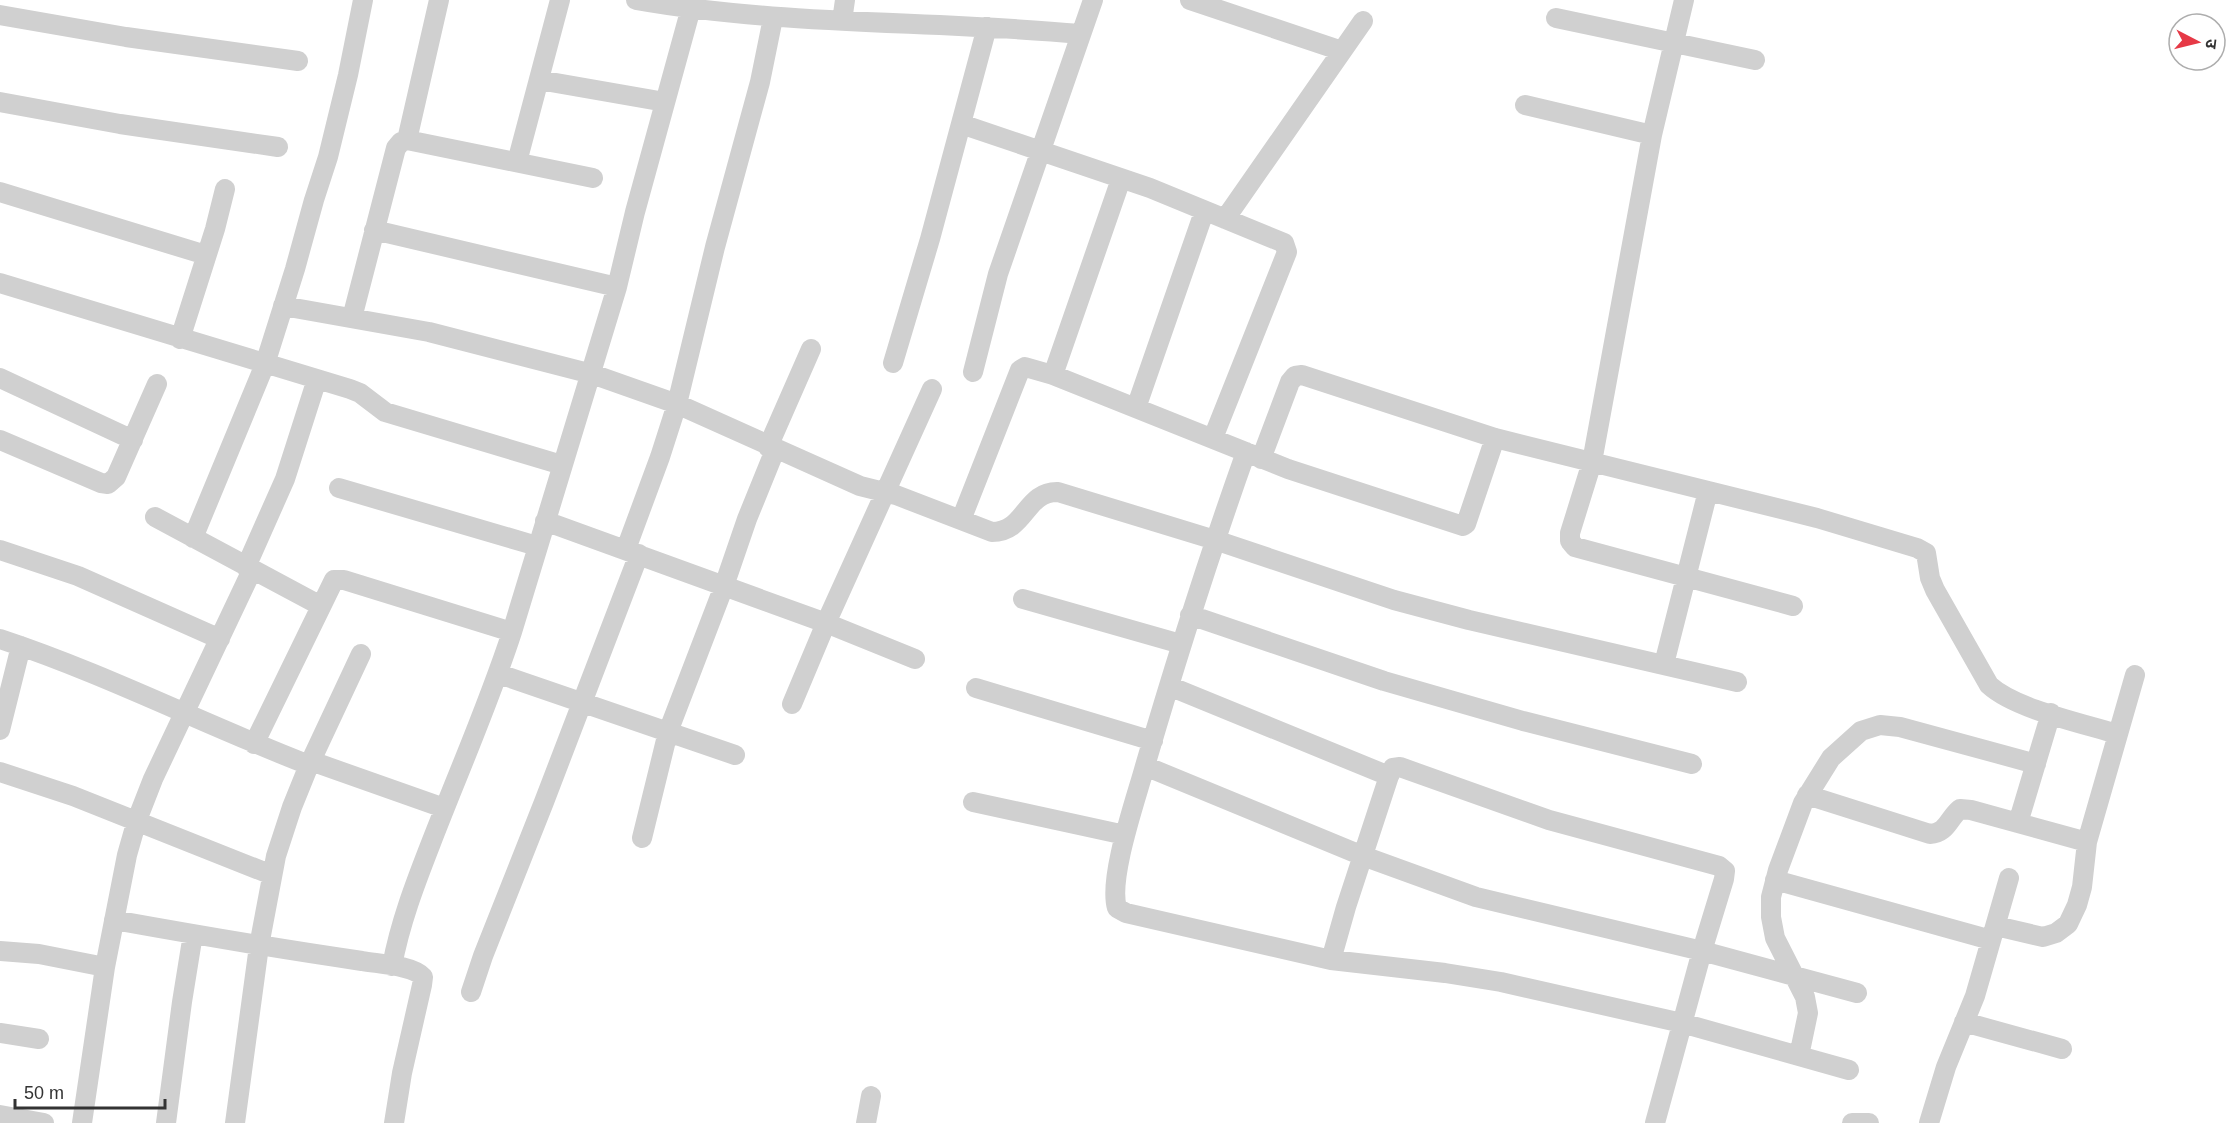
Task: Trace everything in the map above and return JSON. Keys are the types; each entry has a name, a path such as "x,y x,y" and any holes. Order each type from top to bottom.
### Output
{"street":[{"path":"193,538 265,364 328,157 363,0"},
{"path":"407,140 439,0"},
{"path":"517,162 560,0"},
{"path":"636,0 691,8 747,7 773,18 987,27 1080,34"},
{"path":"842,21 845,0"},
{"path":"973,372 998,274 1093,0"},
{"path":"1190,0 1342,51"},
{"path":"1684,0 1676,42 1652,135 1592,462 1570,533 1570,541 1575,547 1793,606"},
{"path":"392,966 397,935 406,906 499,674 544,521 592,374 691,8"},
{"path":"0,15 126,37 298,61"},
{"path":"471,992 581,703 633,552 677,404 715,247 760,82 773,18"},
{"path":"1556,18 1755,60"},
{"path":"1225,219 1363,21"},
{"path":"892,363 930,239 987,27"},
{"path":"540,80 664,102"},
{"path":"0,102 120,124 278,147"},
{"path":"1525,105 1652,135"},
{"path":"961,123 1150,188 1204,212 1279,239 1284,243 1287,252 1213,438"},
{"path":"352,318 396,148 401,142 407,140 593,178"},
{"path":"1053,375 1121,179"},
{"path":"180,339 225,189"},
{"path":"0,192 206,255"},
{"path":"1136,408 1204,212"},
{"path":"375,230 617,287"},
{"path":"0,283 317,379 360,393 385,412 562,465"},
{"path":"283,306 439,334 592,374 677,404 860,486 896,495 992,532 1002,532 1012,527 1039,496 1046,492 1058,492 1215,540 1394,600 1469,620 1664,663 1737,682"},
{"path":"642,838 668,732 724,586 772,448 811,349"},
{"path":"961,520 1020,370 1025,367 1053,375 1253,456 1463,526 1466,524 1495,438"},
{"path":"1849,1070 1682,1023 1501,982 1331,960 1126,913 1117,908 1116,888 1125,835 1190,615 1215,540 1290,382 1295,376 1302,375 1495,438 1817,518 1917,548 1926,553 1930,578 1935,590 1989,685 2016,702 2117,734"},
{"path":"0,378 133,440"},
{"path":"82,1123 105,966 127,855 137,820 153,780 220,639 249,569 285,479 317,379"},
{"path":"0,440 108,484 116,477 158,384"},
{"path":"792,704 826,623 932,389"},
{"path":"339,488 537,546"},
{"path":"1664,663 1708,491"},
{"path":"155,517 321,606"},
{"path":"544,521 826,623 915,659"},
{"path":"0,550 78,576 220,639"},
{"path":"254,744 334,580 339,579 512,632"},
{"path":"1023,599 1181,644"},
{"path":"1190,615 1384,681 1523,721 1692,764"},
{"path":"0,639 186,713 254,744 444,808"},
{"path":"0,730 21,646"},
{"path":"235,1123 260,946 276,856 310,763 361,654"},
{"path":"499,674 735,755"},
{"path":"1775,880 1994,933 2043,937 2056,933 2068,924 2077,905 2082,887 2087,842 2134,675"},
{"path":"1169,686 1389,776"},
{"path":"976,688 1152,741"},
{"path":"2018,823 2051,713"},
{"path":"1799,1056 1808,1012 1805,997 1796,976 1775,938 1771,917 1771,897 1775,880 1807,795 1831,758 1861,731 1880,724 1900,727 2036,764"},
{"path":"1145,766 1363,856 1476,897 1702,951 1857,993"},
{"path":"1331,960 1393,768 1408,769 1549,820 1719,866 1725,871 1724,879 1655,1123"},
{"path":"0,772 137,820 272,875"},
{"path":"1807,795 1930,834 1939,833 1947,827 1953,815 1960,809 2087,842"},
{"path":"973,802 1125,835"},
{"path":"1929,1123 1946,1067 1975,996 2009,878"},
{"path":"114,920 418,972 423,977 394,1123"},
{"path":"166,1123 193,934"},
{"path":"0,951 39,954 105,966"},
{"path":"1965,1022 2062,1049"},
{"path":"0,1033 39,1039"},
{"path":"866,1123 871,1096"},
{"path":"0,1115 44,1123"},
{"path":"1852,1123 1869,1123"}]}
